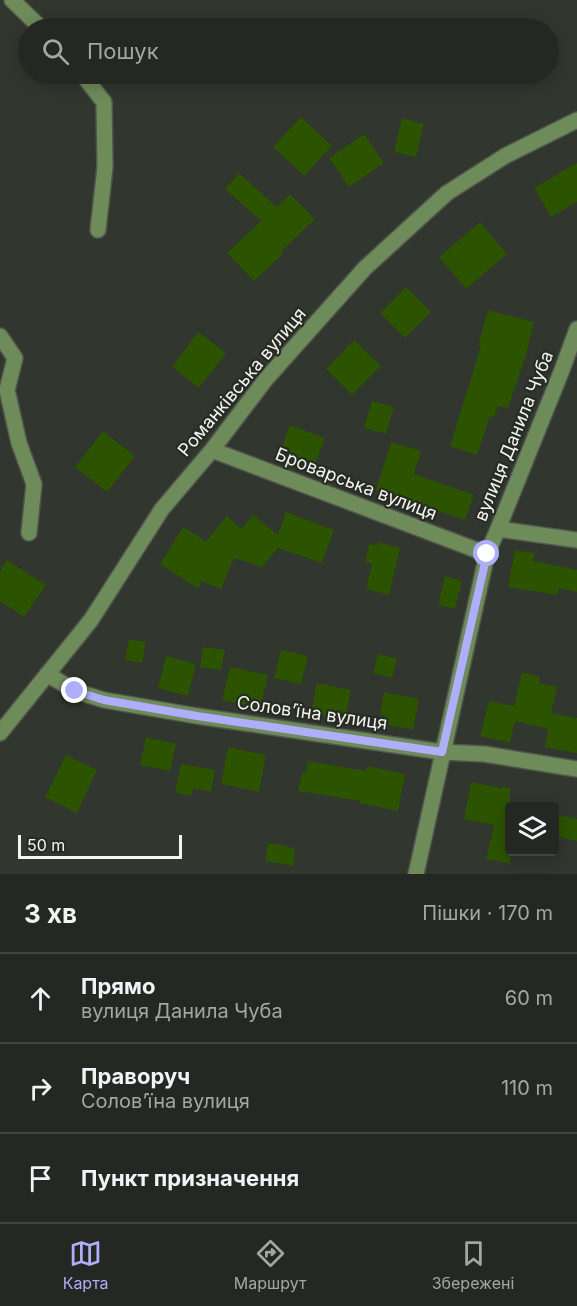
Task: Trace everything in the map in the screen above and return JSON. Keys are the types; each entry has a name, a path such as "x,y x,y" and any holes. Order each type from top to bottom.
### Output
{"street":[{"path":"12,0 30,18"},
{"path":"90,84 104,102 105,166 98,230"},
{"name":"Романківська вулиця","path":"0,733 91,620 162,509 212,450 266,378 365,268 447,193 505,156 577,120"},
{"name":"вулиця Данила Чуба","path":"416,874 487,554 570,371 577,328"},
{"path":"0,336 15,358 7,390 19,443 34,484 29,533"},
{"name":"Броварська вулиця","path":"212,450 487,554"},
{"path":"498,529 577,540"},
{"name":"Соловʼїна вулиця","path":"47,674 75,691 104,700 442,752 484,754 577,768"}],"building":[{"path":"301,117 332,146 304,176 273,147"},
{"path":"402,118 424,124 416,157 394,152"},
{"path":"364,134 384,163 349,187 329,158"},
{"path":"577,163 577,202 551,217 534,188"},
{"path":"239,173 277,207 290,194 315,219 254,281 227,253 261,221 225,189"},
{"path":"480,222 507,254 466,289 439,257"},
{"path":"406,287 431,312 405,338 380,313"},
{"path":"488,310 534,322 525,358 508,408 498,406 494,417 490,416 477,455 450,446 481,346 478,346"},
{"path":"198,332 226,353 199,388 172,367"},
{"path":"354,340 381,366 352,395 326,369"},
{"path":"372,401 394,407 386,434 364,428"},
{"path":"290,425 325,438 313,471 278,458"},
{"path":"103,431 135,456 107,492 75,467"},
{"path":"391,442 421,451 414,474 474,495 465,520 376,490"},
{"path":"286,512 334,530 322,563 278,548 262,567 234,558 221,589 201,581 199,589 160,564 183,527 206,541 227,516 241,529 253,515 278,535"},
{"path":"378,542 400,548 389,595 366,589 372,564 365,562 369,544 377,545"},
{"path":"515,550 535,553 533,561 577,570 577,592 559,588 557,595 508,587"},
{"path":"7,560 46,585 24,617 0,601 0,571"},
{"path":"445,576 462,581 455,609 438,605"},
{"path":"129,639 146,642 142,663 125,660"},
{"path":"203,647 225,650 221,670 200,667"},
{"path":"281,650 308,656 301,684 274,678"},
{"path":"378,654 397,659 392,678 373,673"},
{"path":"166,656 196,664 188,696 158,688"},
{"path":"230,667 268,675 260,709 222,700"},
{"path":"522,672 540,677 539,683 557,687 551,713 577,718 577,753 545,747 548,729 515,721 510,743 480,736 489,701 514,706"},
{"path":"317,683 351,690 345,720 311,713"},
{"path":"384,692 419,699 413,730 383,724 385,715 380,714"},
{"path":"146,737 176,744 170,771 140,765"},
{"path":"228,747 266,755 259,792 221,784"},
{"path":"66,755 97,770 77,813 45,797"},
{"path":"308,761 366,771 367,766 405,774 398,811 360,803 360,801 298,791 302,772 306,773"},
{"path":"181,764 215,770 211,792 193,788 192,796 175,792"},
{"path":"471,782 510,788 510,802 505,802 505,856 510,856 510,864 486,859 494,825 464,819"},
{"path":"559,815 577,819 577,841 559,837"},
{"path":"268,843 295,848 293,866 265,861"}],"route":[{"path":"75,691 104,700 197,716 442,752 487,554"}]}
